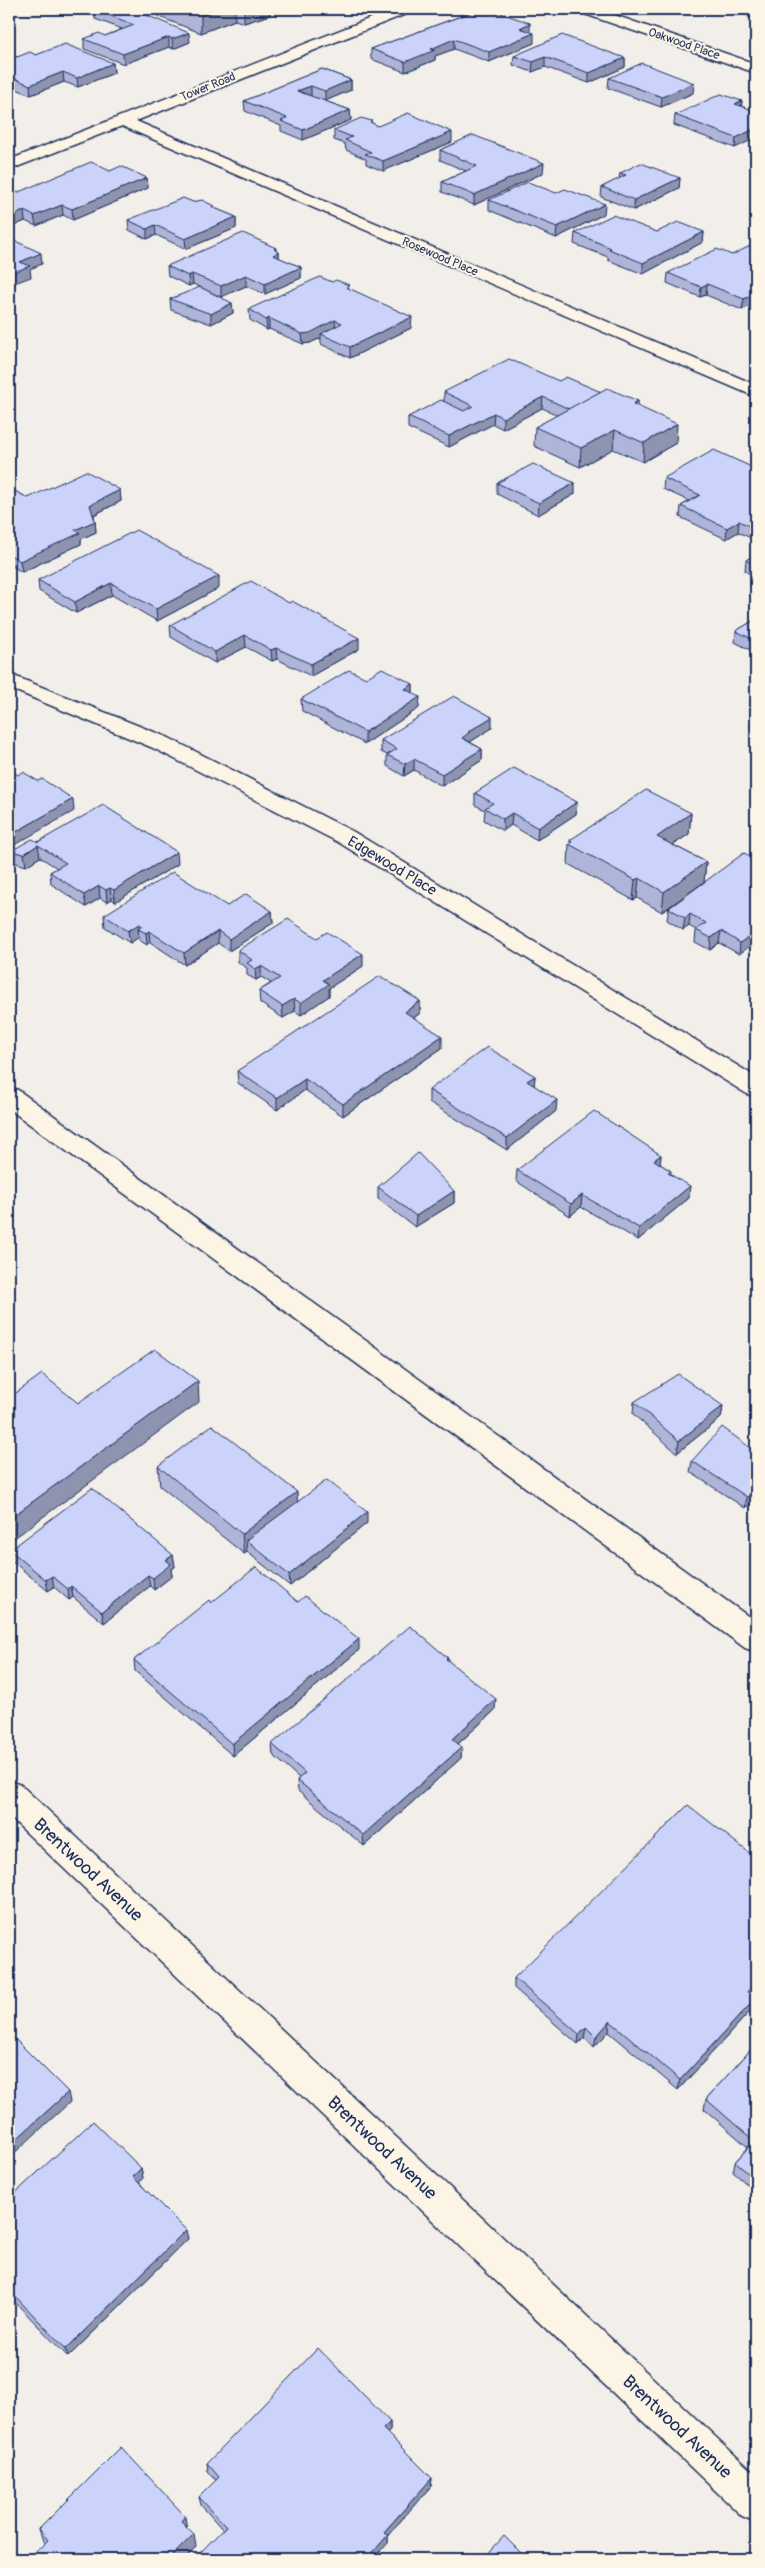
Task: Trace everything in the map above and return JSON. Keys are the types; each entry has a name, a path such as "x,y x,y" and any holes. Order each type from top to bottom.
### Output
{"street":[{"name":"Tower Road","path":"9,165 406,9"},
{"name":"Oakwood Place","path":"584,9 756,69"},
{"name":"Rosewood Place","path":"124,121 756,392"},
{"name":"Edgewood Place","path":"9,680 161,743 346,837 756,1088"},
{"path":"9,1096 756,1640"},
{"name":"Brentwood Avenue","path":"9,1795 756,2502"}],"building":[{"path":"94,9 132,9 189,33 172,39 169,37 123,54 84,39 99,33 105,36 134,25"},
{"path":"181,9 220,9 201,16"},
{"path":"480,9 489,9 530,23 520,28 534,33 489,52 454,39 431,49 435,50 405,62 371,49"},
{"path":"562,35 625,58 589,73 545,57 533,62 514,56"},
{"path":"65,44 113,63 77,78 63,72 30,85 9,76 9,54 17,57 30,52 36,55"},
{"path":"642,63 694,83 662,97 609,78"},
{"path":"322,69 351,80 325,91 311,86 297,91 350,110 303,130 281,121 287,118 244,101"},
{"path":"721,94 742,101 735,104 756,111 756,128 736,138 675,115"},
{"path":"408,113 452,132 383,161 365,154 371,152 345,140 352,137 334,130 361,118 372,121 370,122 378,126"},
{"path":"473,135 544,163 474,195 442,182 477,166 440,150"},
{"path":"91,162 110,171 121,166 147,178 72,209 62,205 34,216 24,211 9,217 9,196"},
{"path":"641,163 680,178 634,200 602,187 626,175 620,173"},
{"path":"528,182 556,193 565,189 605,204 557,227 489,200"},
{"path":"183,198 193,202 202,200 214,206 212,207 236,217 185,239 155,225 147,229 128,220"},
{"path":"613,215 657,232 678,222 704,232 643,263 575,233"},
{"path":"243,233 276,248 274,249 279,252 273,255 301,267 265,284 246,275 221,286 192,274 188,276 167,266"},
{"path":"9,238 41,253 20,262 30,266 9,274"},
{"path":"752,245 756,247 756,293 744,299 707,284 701,287 668,273 717,249 732,255"},
{"path":"320,277 332,282 336,280 349,285 346,287 412,317 350,347 321,334 342,323 335,320 310,333 302,334 269,318 266,320 249,309"},
{"path":"200,287 232,303 211,314 170,299"},
{"path":"509,359 559,381 566,377 601,392 569,409 543,397 503,418 494,413 449,436 408,417 441,400 464,411 473,406 444,392"},
{"path":"607,388 638,401 633,404 677,424 644,443 615,430 581,448 535,427"},
{"path":"714,450 756,469 756,529 739,521 727,528 681,506 700,495 664,478"},
{"path":"533,464 575,483 539,503 497,483"},
{"path":"86,471 120,490 90,505 95,521 75,530 80,533 20,561 9,554 9,488 28,498"},
{"path":"136,530 219,576 156,609 111,583 75,602 38,580"},
{"path":"756,554 756,566 746,560"},
{"path":"251,581 289,603 292,601 359,638 311,664 276,648 271,650 245,635 215,652 170,625"},
{"path":"756,619 756,641 736,631"},
{"path":"382,668 413,684 405,689 420,697 365,732 301,699 349,670 366,678"},
{"path":"454,696 492,717 462,738 482,749 442,774 414,759 405,764 387,755 397,749 381,740"},
{"path":"514,768 577,802 538,828 512,813 503,819 485,808 493,803 475,793"},
{"path":"9,769 18,775 23,772 38,781 42,779 73,799 9,836"},
{"path":"646,790 691,813 657,837 706,862 664,892 639,878 635,880 569,844 572,842 570,840"},
{"path":"103,805 177,852 114,890 110,888 106,890 99,886 84,895 50,872 66,863 38,845 24,854 11,851 32,839 38,842"},
{"path":"744,853 756,859 756,933 740,943 721,931 711,938 696,930 706,923 690,914 685,918 669,908"},
{"path":"173,872 227,906 246,894 272,911 229,939 218,931 184,953 149,931 146,933 138,929 143,926 139,924 128,931 104,915"},
{"path":"288,919 317,938 327,932 363,954 323,980 329,984 301,1003 294,999 282,1006 259,991 280,978 261,966 255,969 247,963 252,960 238,950"},
{"path":"380,976 420,1001 405,1012 442,1036 343,1104 305,1079 277,1098 237,1071"},
{"path":"487,1047 535,1076 527,1081 557,1100 507,1138 429,1090"},
{"path":"594,1111 661,1155 654,1160 671,1171 668,1173 690,1186 639,1228 582,1195 571,1204 517,1170"},
{"path":"418,1153 454,1191 416,1216 378,1187"},
{"path":"155,1349 198,1381 9,1519 9,1398 42,1374 78,1403"},
{"path":"678,1374 723,1406 679,1441 634,1402"},
{"path":"212,1425 297,1492 242,1534 158,1466"},
{"path":"722,1427 756,1452 756,1490 747,1497 692,1461"},
{"path":"327,1480 367,1512 289,1575 246,1540"},
{"path":"92,1488 173,1555 166,1560 171,1564 153,1578 148,1575 102,1612 71,1586 68,1589 52,1576 46,1580 10,1550"},
{"path":"256,1567 298,1602 305,1596 359,1639 232,1744 134,1660 209,1600 211,1603"},
{"path":"410,1626 448,1658 446,1659 496,1699 452,1739 462,1747 363,1835 297,1780 305,1773 272,1744"},
{"path":"688,1805 756,1858 756,1982 747,1992 756,1998 680,2080 610,2021 596,2037 586,2027 579,2034 514,1978"},
{"path":"9,2035 68,2092 9,2146"},
{"path":"756,2044 756,2180 735,2162 754,2141 706,2099"},
{"path":"93,2121 141,2168 133,2177 186,2230 66,2349 11,2292 9,2294 9,2199"},
{"path":"318,2348 390,2422 383,2429 432,2478 384,2532 388,2535 367,2559 194,2559 226,2526 199,2497 219,2477 207,2463"},
{"path":"121,2447 185,2516 181,2521 194,2534 169,2559 28,2559 48,2540 39,2529"},
{"path":"504,2536 527,2559 483,2559"}]}
